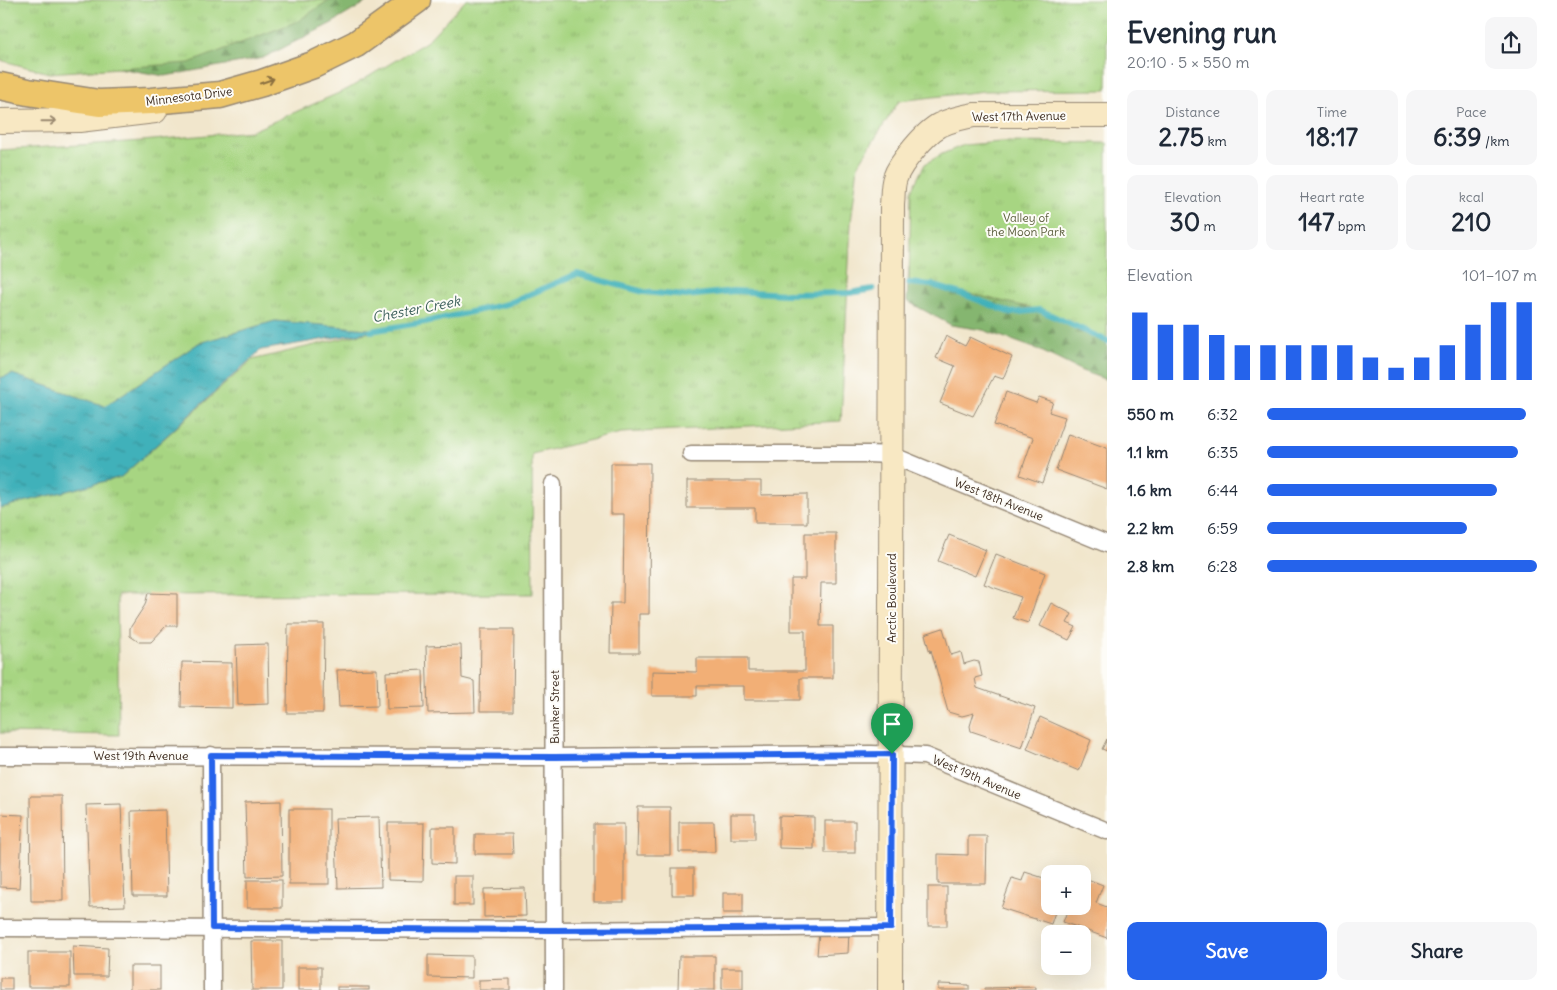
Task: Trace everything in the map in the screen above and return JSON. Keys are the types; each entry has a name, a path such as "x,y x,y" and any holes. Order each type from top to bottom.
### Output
{"main road":[{"name":"Minnesota Drive","path":"0,86 99,102 151,102 220,94 262,84 313,65 356,44 417,0"},
{"path":"0,121 79,120 151,112 220,94"},
{"name":"West 17th Avenue","path":"892,205 895,178 907,156 938,126 956,118 974,115 1107,115"},
{"name":"Arctic Boulevard","path":"890,990 892,205"}],"street":[{"path":"691,454 891,455"},
{"name":"West 18th Avenue","path":"891,455 1107,544"},
{"name":"Bunker Street","path":"553,484 554,990"},
{"name":"West 19th Avenue","path":"0,756 554,757 892,754 925,756 1107,831"},
{"path":"211,755 212,990"},
{"path":"0,928 554,930 891,928"}],"green space":[{"path":"0,0 370,0 332,23 263,58 165,76 101,65"},
{"path":"0,0 329,0 298,21 189,63 49,73 0,60"},
{"path":"466,0 1107,0 1107,90 984,91 899,101 858,165 851,222 841,421 621,433 532,454 533,594 117,595 119,735 0,733 0,508 121,477 252,360 378,330 275,321 199,343 105,406 12,374 0,378 0,150 142,141 252,131 348,89 426,42"},
{"name":"Valley of the Moon Park","path":"1001,142 1107,143 1107,341 1040,310 932,285 909,283 911,191 925,164 942,154 964,145"},
{"path":"909,267 1107,313 1107,380 1082,371 1037,349 983,330 951,325 907,301"}],"water":[{"path":"275,321 380,330 261,350 121,477 0,508 0,378 12,374 105,406 199,343"}],"building":[{"path":"946,336 965,346 970,337 1012,357 1003,379 994,376 973,416 940,403 955,366 936,358"},
{"path":"1006,392 1036,403 1039,397 1053,402 1049,412 1065,417 1042,483 1020,475 1033,438 994,425"},
{"path":"1068,434 1107,448 1107,489 1056,470"},
{"path":"611,463 650,463 649,614 639,614 639,653 610,653 611,603 623,603 624,514 611,514"},
{"path":"687,481 761,481 761,495 807,494 807,523 755,523 755,508 687,508"},
{"path":"805,533 836,533 836,583 821,583 820,626 833,626 833,678 800,678 800,700 744,700 744,686 697,686 697,696 652,696 652,671 697,672 697,658 748,658 748,671 805,671 805,631 791,631 791,579 805,579"},
{"path":"949,535 986,550 975,576 938,561"},
{"path":"996,554 1045,573 1028,623 1013,618 1021,597 984,584"},
{"path":"148,593 177,594 177,626 166,626 151,642 139,642 130,636 130,628 145,605"},
{"path":"1051,603 1072,614 1067,623 1076,627 1069,640 1040,626"},
{"path":"288,624 324,624 323,713 287,713"},
{"path":"943,628 951,655 961,652 964,664 974,661 979,662 982,676 975,678 977,688 1035,708 1022,748 971,731 970,726 974,713 962,716 948,712 925,634"},
{"path":"481,629 514,629 513,711 480,711"},
{"path":"268,644 269,704 238,705 236,645"},
{"path":"461,645 462,678 474,681 475,712 428,713 426,646"},
{"path":"182,662 232,663 232,708 181,707"},
{"path":"377,669 378,706 339,707 337,670"},
{"path":"423,670 424,708 387,709 386,672"},
{"path":"1040,717 1091,740 1079,771 1027,749"},
{"path":"1107,739 1107,751 1102,749"},
{"path":"30,796 62,796 63,901 31,901"},
{"path":"281,801 282,876 247,877 245,802"},
{"path":"121,804 125,906 90,907 86,805"},
{"path":"638,807 670,807 670,855 637,855"},
{"path":"289,809 329,809 329,884 289,884"},
{"path":"165,810 167,896 133,896 131,811"},
{"path":"0,814 23,815 19,888 0,887"},
{"path":"731,814 755,814 755,839 731,839"},
{"path":"779,816 814,817 814,849 779,848"},
{"path":"379,817 381,887 338,888 335,818"},
{"path":"825,821 855,821 855,853 825,853"},
{"path":"679,822 714,822 715,852 679,852"},
{"path":"388,823 424,823 423,881 388,880"},
{"path":"594,824 624,824 624,902 594,902"},
{"path":"432,827 455,827 455,864 432,863"},
{"path":"475,834 512,834 513,854 475,854"},
{"path":"968,836 987,836 986,884 938,884 938,854 968,855"},
{"path":"672,868 694,868 694,895 672,895"},
{"path":"1025,872 1041,877 1041,915 1054,915 1051,924 1001,908 1012,878 1022,881"},
{"path":"454,876 473,876 473,905 454,905"},
{"path":"247,880 282,880 282,908 247,908"},
{"path":"1091,880 1103,885 1096,903 1107,907 1107,938 1091,932 1091,925 1071,925 1063,922 1066,915 1091,915"},
{"path":"928,887 947,887 947,926 928,926"},
{"path":"525,888 526,916 484,917 484,889"},
{"path":"723,893 743,893 743,913 723,913"},
{"path":"819,931 849,932 848,953 817,955"},
{"path":"251,941 282,941 282,990 252,990"},
{"path":"73,946 108,948 107,976 74,976"},
{"path":"28,952 70,952 70,987 28,987"},
{"path":"428,955 472,956 472,978 428,977"},
{"path":"679,956 715,956 715,990 678,990"},
{"path":"130,966 160,966 160,990 130,990"},
{"path":"298,967 321,967 321,990 298,990"},
{"path":"722,968 743,968 743,989 722,989"},
{"path":"0,978 12,978 12,990 0,990"},
{"path":"510,979 510,990 479,990 479,980"},
{"path":"938,984 969,985 969,990 938,990"},
{"path":"337,987 369,987 369,990 337,990"},
{"path":"1036,987 1036,990 984,990 984,988"}],"waterway":[{"name":"Chester Creek","path":"371,331 425,322 507,304 577,274 644,292 686,296 734,291 785,294 850,293 873,289"},
{"name":"Chester Creek","path":"909,283 932,285 968,296 1011,313 1040,310 1107,341"}],"route":[{"path":"892,754 891,928 554,930 212,928 211,755 554,757 892,754"}]}
